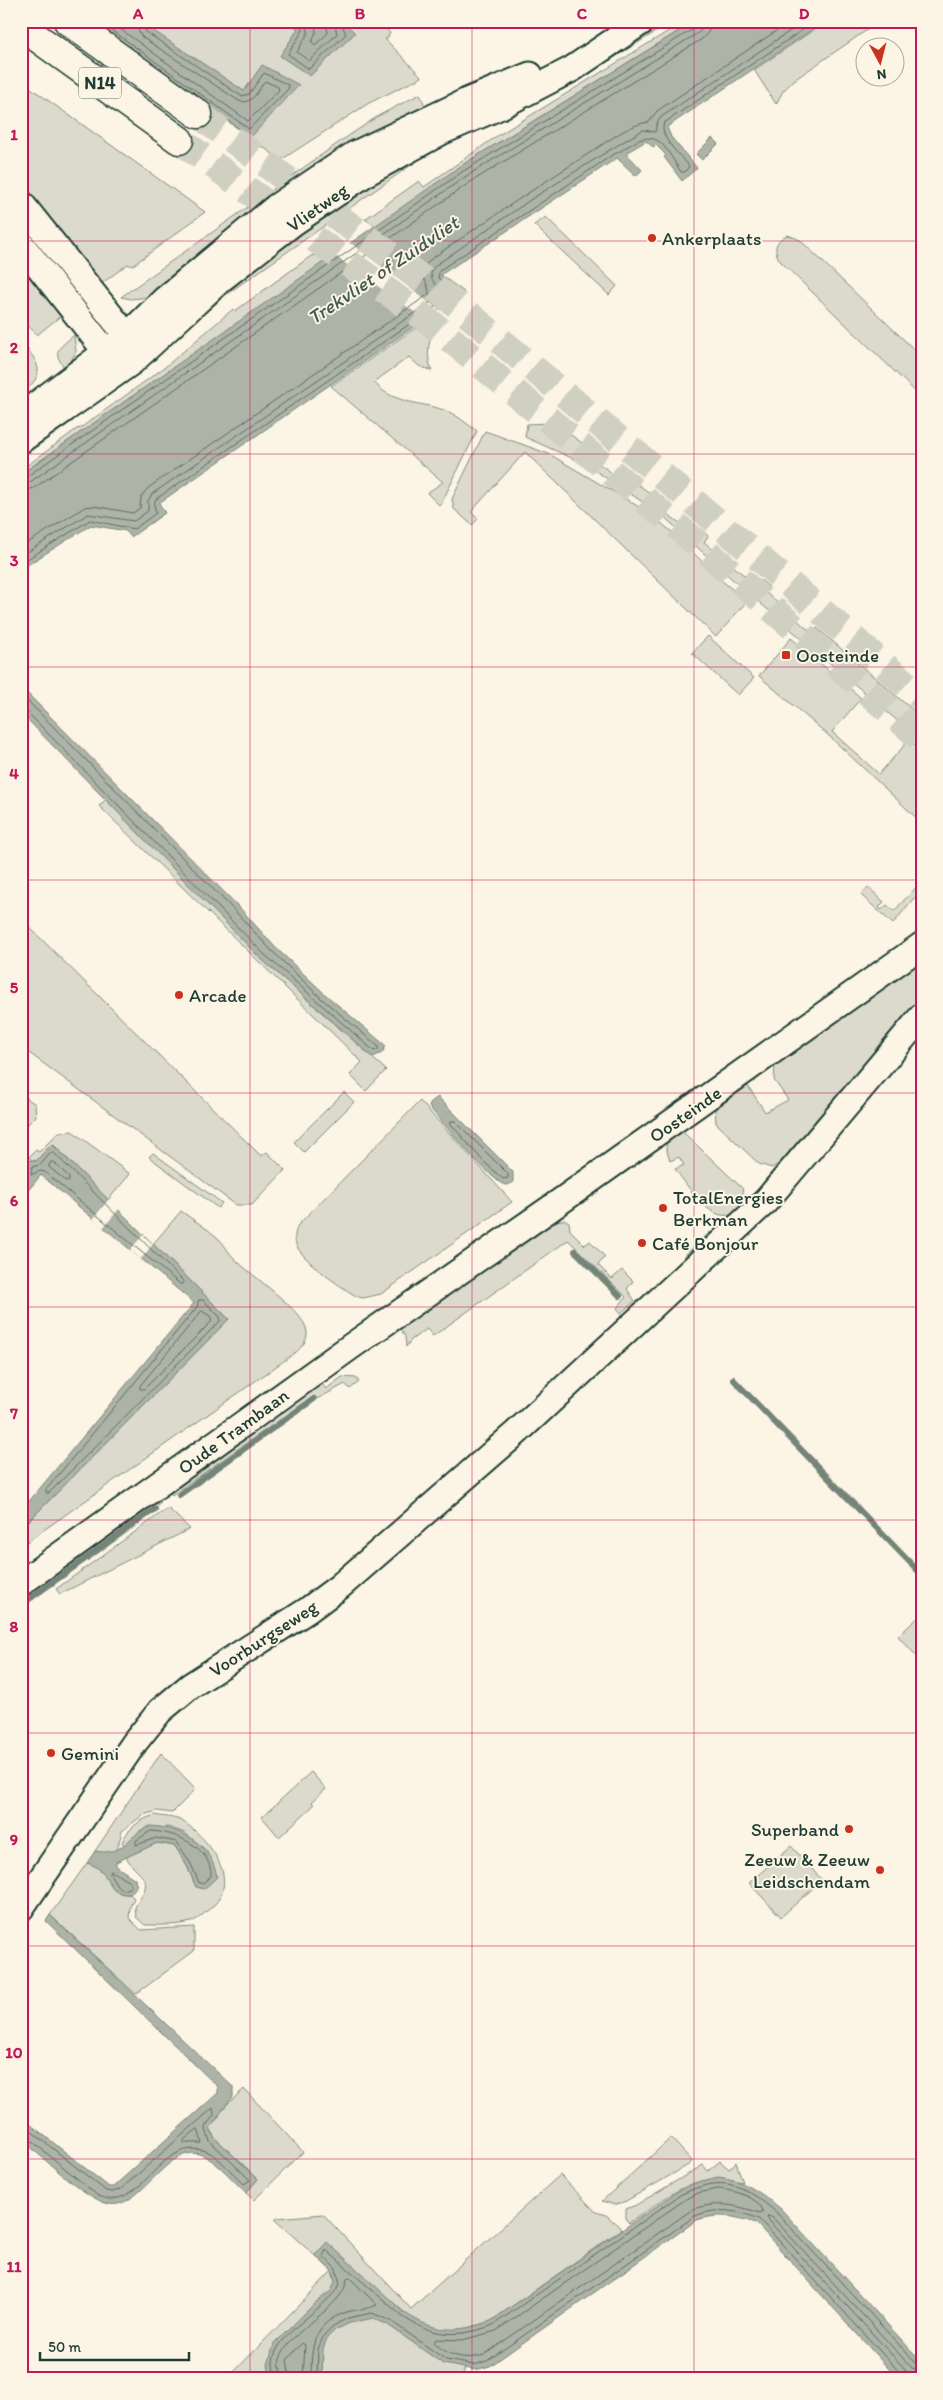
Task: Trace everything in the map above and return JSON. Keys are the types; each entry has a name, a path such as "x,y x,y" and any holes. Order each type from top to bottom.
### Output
{"main road":[{"name":"N14","path":"68,21 198,114"},
{"name":"N14","path":"21,26 179,140"}],"street":[{"name":"Vlietweg","path":"21,416 127,336 172,293 269,212 355,154 467,101 543,70 638,21"},
{"name":"Vlietweg","path":"21,440 132,362 220,280 294,222 368,172 441,132 506,103 572,70 643,21"},
{"path":"21,203 127,336 132,362"},
{"path":"21,244 107,352 132,362"},
{"name":"Oosteinde","path":"446,1281 922,945"},
{"name":"Voorburgseweg","path":"21,1908 135,1742 160,1711 190,1686 308,1610 339,1587 546,1405 766,1201 922,1016"},
{"name":"Oude Trambaan","path":"21,1583 353,1344 446,1281"}],"shaded area":[{"path":"90,21 379,21 390,33 387,39 385,39 422,77 369,103 281,160"},
{"path":"661,21 673,21 562,90 558,83"},
{"path":"685,21 695,21 459,167 377,227 365,219 419,181 424,187 497,136"},
{"path":"827,21 880,21 794,80 783,91 776,104 754,70"},
{"path":"21,81 205,212 132,266 128,264 101,284 21,187"},
{"path":"420,94 428,113 151,297 131,299 121,297 341,141 378,116"},
{"path":"434,149 227,294 135,375 94,405 92,401 300,224"},
{"path":"546,217 617,286 609,295 534,225"},
{"path":"788,235 800,240 922,357 922,398 781,262 776,253 776,246 780,240"},
{"path":"326,252 333,257 21,474 21,470 165,367 233,309 235,311 311,256"},
{"path":"21,264 63,314 37,335 21,318"},
{"path":"424,322 434,328 428,349 432,371 419,366 409,357 374,382 388,394 406,401 435,407 448,412 477,431 440,506 427,493 443,482 331,386"},
{"path":"74,335 76,351 67,371 59,359 58,351"},
{"path":"21,341 36,362 38,374 35,380 21,394"},
{"path":"70,417 73,421 21,458 21,450"},
{"path":"550,423 557,425 585,445 581,451 629,485 633,481 650,493 646,499 694,533 698,528 708,536 704,542 756,585 761,580 769,587 765,592 812,633 817,628 922,718 922,742 731,578 661,514 585,464 525,437 527,424"},
{"path":"485,431 549,454 646,511 672,532 722,581 747,601 716,637 525,452 471,512 478,519 472,525 454,509 452,499"},
{"path":"708,636 754,678 738,695 692,653"},
{"path":"791,638 861,698 832,732 879,774 909,740 922,751 922,823 828,735 759,676"},
{"path":"106,799 260,957 386,1070 366,1091 350,1075 362,1062 99,806"},
{"path":"922,881 922,893 913,899 893,924 861,895 868,887 884,902 879,907 881,910 887,905 894,911"},
{"path":"21,919 261,1156 267,1152 285,1170 252,1205 236,1205 21,1047"},
{"path":"922,953 922,1004 787,1166 781,1162 772,1168 759,1164 716,1123 715,1109 748,1086 765,1112 788,1100 774,1080 775,1065 799,1049 797,1046"},
{"path":"344,1092 354,1102 304,1152 294,1142"},
{"path":"21,1094 35,1104 36,1116 21,1131"},
{"path":"420,1101 512,1202 381,1294 363,1298 356,1296 322,1273 305,1258 295,1241 296,1230 298,1225"},
{"path":"72,1131 130,1174 108,1200 53,1144 36,1161 31,1160 29,1157 36,1150 39,1152 59,1132"},
{"path":"677,1132 683,1132 742,1188 745,1204 735,1213 725,1215 715,1213 706,1207 675,1169 684,1165 679,1157 670,1161 666,1148 667,1140"},
{"path":"153,1153 222,1203 218,1208 149,1157"},
{"path":"181,1211 218,1238 242,1266 288,1304 304,1324 307,1332 304,1344 290,1357 21,1546 21,1529 229,1319 153,1244"},
{"path":"565,1220 569,1222 570,1230 585,1245 590,1241 605,1257 598,1265 612,1279 622,1270 633,1281 627,1289 635,1301 621,1313 617,1308 626,1297 568,1240 433,1336 427,1329 411,1340 406,1347 405,1336 396,1323 544,1221"},
{"path":"710,1232 711,1236 681,1266 686,1254"},
{"path":"342,1377 356,1378 359,1382 350,1389 345,1384 317,1399 314,1396 172,1495 169,1491 322,1384 326,1389"},
{"path":"158,1499 161,1502 21,1602 21,1598"},
{"path":"168,1508 190,1529 60,1594 56,1589"},
{"path":"922,1614 922,1662 898,1636"},
{"path":"161,1753 196,1789 172,1813 157,1811 143,1815 122,1831 118,1846 114,1852 106,1854 95,1851"},
{"path":"311,1772 326,1789 312,1802 314,1805 279,1837 262,1817"},
{"path":"155,1815 182,1821 193,1829 212,1850 219,1863 223,1875 223,1888 218,1900 201,1916 191,1922 174,1925 145,1925 136,1917 135,1907 146,1884 126,1857 157,1843 175,1846 187,1866 196,1887 208,1852 185,1833 168,1827 141,1830 125,1845 122,1843 127,1833 135,1825"},
{"path":"791,1846 822,1880 781,1917 749,1883"},
{"path":"87,1863 101,1871 116,1891 122,1894 130,1894 134,1898 130,1907 129,1918 141,1930 194,1927 194,1951 136,1994 50,1915"},
{"path":"244,2089 303,2152 254,2200 246,2193 258,2179 214,2137 210,2127 219,2117 220,2111"},
{"path":"671,2138 692,2161 690,2164 626,2201 615,2205 602,2201"},
{"path":"720,2161 729,2169 736,2162 743,2182 726,2179 696,2183 669,2195 629,2223 626,2220 626,2209 703,2165 708,2171"},
{"path":"560,2175 596,2212 606,2215 622,2229 491,2321 475,2326 462,2379 227,2379 332,2271 275,2220 277,2218 323,2214 411,2309"}],"water":[{"path":"90,21 152,21 148,27 244,91 262,65 299,85 251,137"},
{"path":"288,21 343,21 355,33 310,76 280,56 298,29"},
{"name":"Trekvliet of Zuidvliet","path":"695,21 825,21 667,127 671,137 697,168 682,181 664,157 666,155 656,145 653,147 646,141 626,153 642,170 636,176 617,158 442,274 442,276 464,292 159,503 165,513 131,537 126,531 91,525 21,569 21,474 459,167"},
{"path":"712,138 718,144 702,160 696,154"},
{"path":"21,687 238,906 275,947 326,995 386,1046 382,1053 373,1057 260,958 21,713"},
{"path":"438,1097 513,1172 513,1183 506,1185 491,1175 455,1137 429,1107 431,1102"},
{"path":"52,1144 229,1319 21,1529 21,1511 194,1303 41,1175 21,1199 21,1175 27,1169 26,1165 31,1160 36,1161"},
{"path":"150,1826 174,1830 194,1840 209,1855 217,1877 204,1889 196,1887 187,1866 175,1846 157,1843 116,1862 116,1866 135,1879 137,1886 130,1894 122,1894 116,1891 101,1871 87,1863 95,1851 105,1852 119,1848"},
{"path":"50,1915 233,2087 233,2097 210,2128 214,2137 258,2179 246,2193 211,2160 193,2153 180,2156 168,2164 133,2197 121,2203 109,2204 76,2186 21,2139 21,2117 109,2187 113,2187 218,2093 218,2087 46,1921"},
{"path":"718,2177 745,2184 781,2209 922,2362 922,2379 898,2379 756,2223 720,2216 697,2220 490,2366 475,2370 443,2364 388,2325 373,2318 350,2323 335,2330 327,2338 323,2349 322,2379 271,2379 268,2365 274,2344 316,2302 331,2291 335,2282 332,2271 315,2255 327,2242 405,2313 416,2320 447,2329 467,2328 491,2321 678,2191 694,2183"}],"pier":[{"path":"348,243 352,244 439,310 426,320 335,256 337,254 335,253"},
{"path":"109,1199 119,1209 103,1228 93,1219"},
{"path":"143,1235 153,1244 141,1259 130,1250"}],"waterway":[{"path":"575,1251 620,1296"},
{"path":"733,1379 922,1575"},
{"path":"179,1495 314,1399"},
{"path":"21,1605 155,1509"}],"tunnel":[{"path":"198,114 456,304 695,503 922,698"},
{"path":"179,140 431,323 684,532 922,739"}],"place":[{"name":"Ankerplaats","path":"652,238"},
{"name":"Oosteinde","path":"786,655"},
{"name":"Arcade","path":"179,995"},
{"name":"TotalEnergies Berkman","path":"663,1208"},
{"name":"Café Bonjour","path":"642,1243"},
{"name":"Gemini","path":"51,1753"},
{"name":"Superband","path":"849,1829"},
{"name":"Zeeuw & Zeeuw Leidschendam","path":"880,1870"}]}
